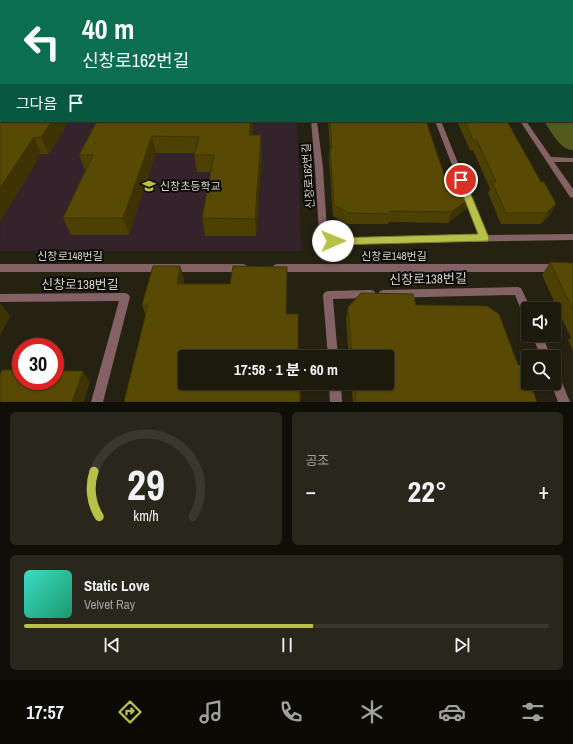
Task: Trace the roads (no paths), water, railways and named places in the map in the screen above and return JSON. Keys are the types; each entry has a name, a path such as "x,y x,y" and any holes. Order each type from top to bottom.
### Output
{"street":[{"name":"신창로162번길","path":"314,122 323,232 333,241 573,237"},
{"path":"438,122 484,238"},
{"path":"524,122 573,195"},
{"path":"549,159 573,160"},
{"name":"신창로148번길","path":"0,268 255,268"},
{"name":"신창로148번길","path":"271,268 573,268"},
{"name":"신창로138번길","path":"332,350 328,295 518,290 523,302"},
{"name":"신창로138번길","path":"0,298 125,297 97,402"},
{"path":"335,390 336,402"},
{"path":"559,390 564,402"}],"place":[{"name":"신창초등학교","path":"149,186"}]}
